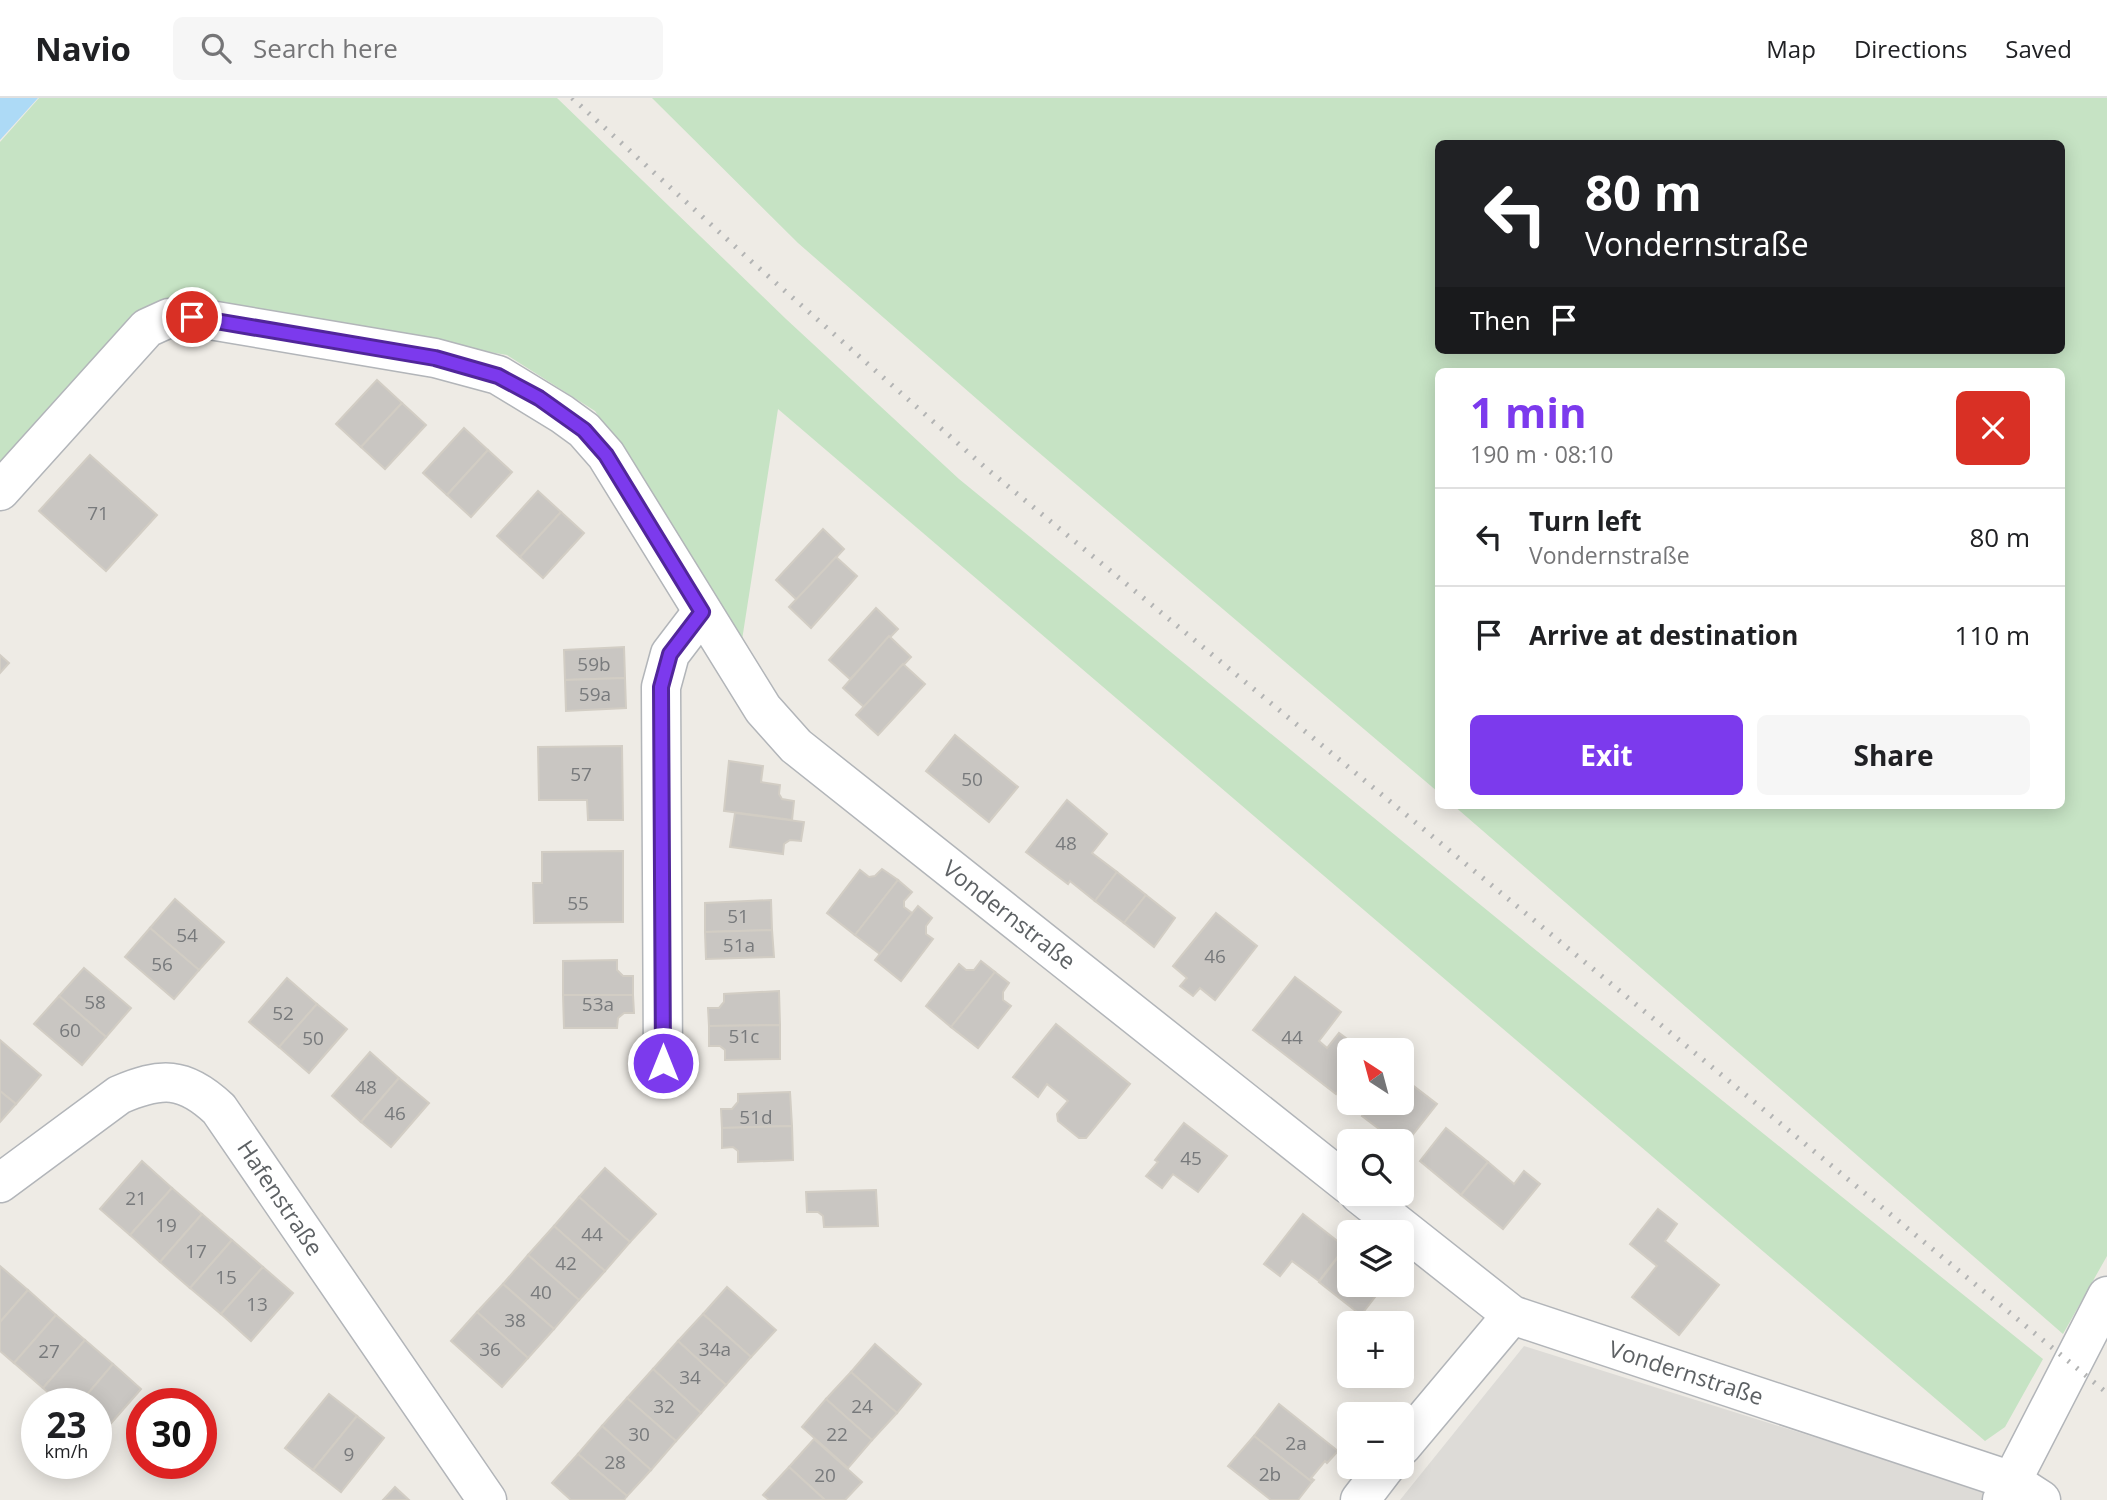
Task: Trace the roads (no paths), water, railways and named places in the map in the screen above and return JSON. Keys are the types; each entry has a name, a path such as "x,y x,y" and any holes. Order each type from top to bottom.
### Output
{"street":[{"name":"Vondernstraße","path":"0,491 148,328 169,318 192,317 435,358 498,376 539,398 584,430 620,475 763,709 796,746 1337,1175"},
{"path":"663,1063 661,687 670,654 702,612"},
{"name":"Hafenstraße","path":"0,1183 119,1095 140,1086 162,1082 178,1083 195,1089 219,1109 487,1500"},
{"name":"Vondernstraße","path":"1374,1206 1512,1315 2018,1494"},
{"path":"2018,1494 2107,1296"},
{"path":"1414,1432 1512,1315"},
{"path":"1360,1500 1376,1479"}],"water":[{"path":"0,98 38,98 0,140"}],"railway":[{"path":"572,98 751,261 987,469 2107,1393"}]}
